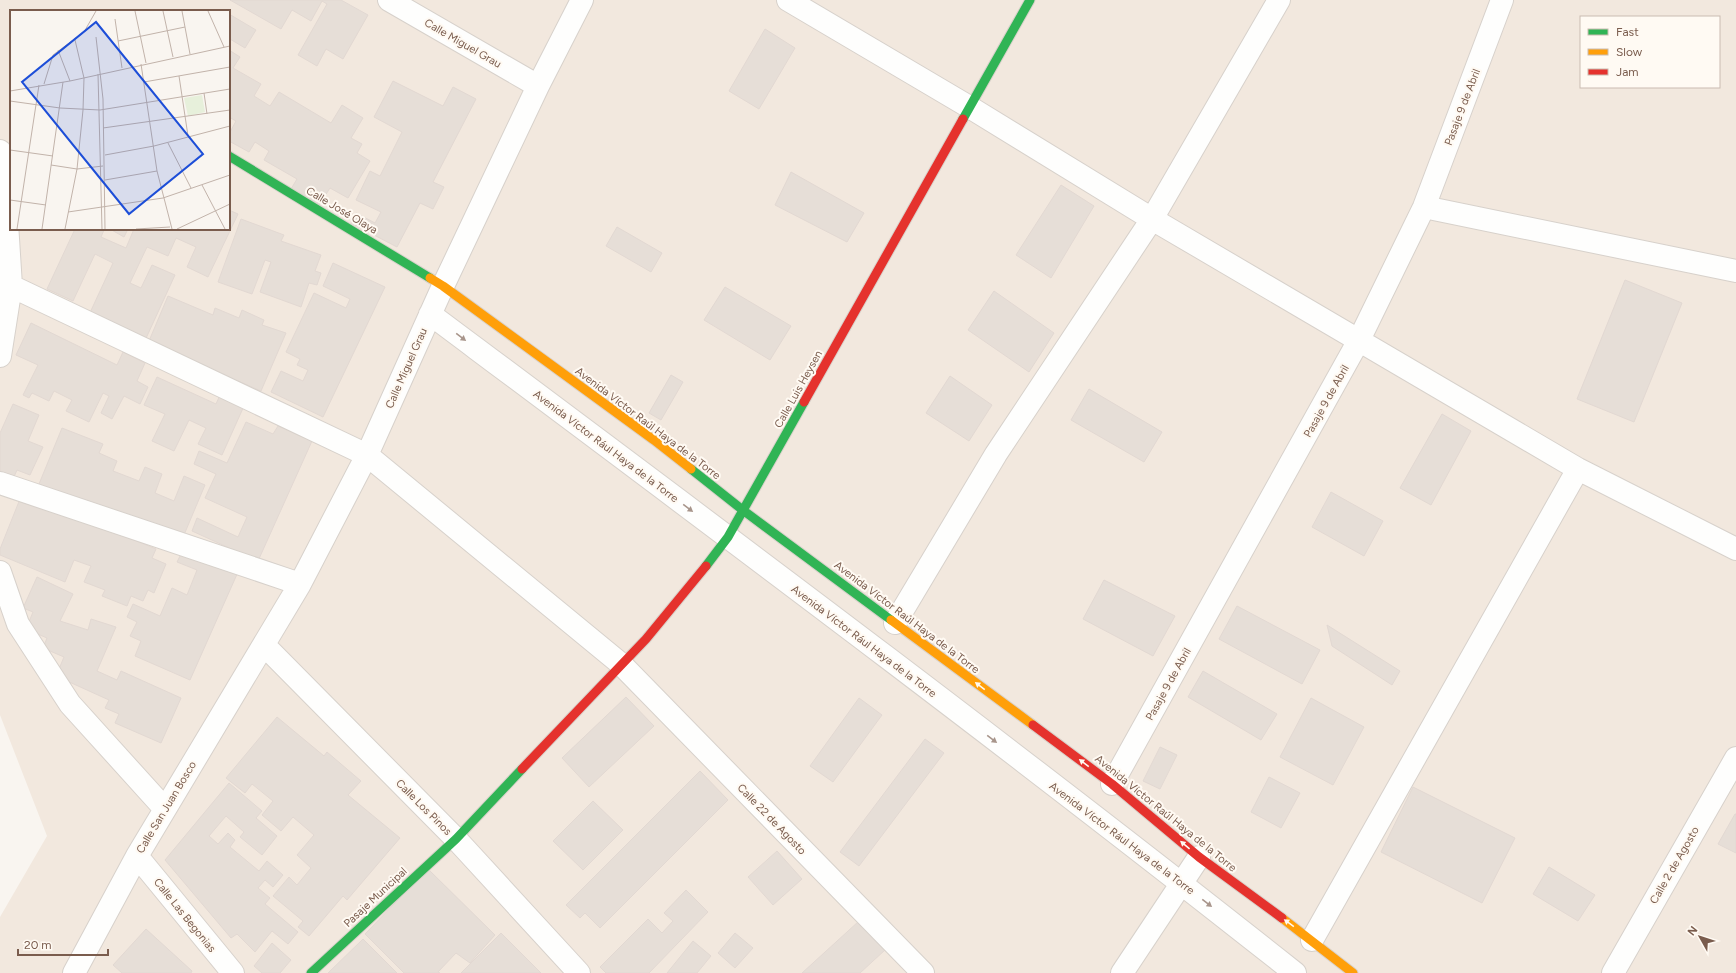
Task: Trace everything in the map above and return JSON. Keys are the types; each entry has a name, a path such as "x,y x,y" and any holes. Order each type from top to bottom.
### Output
{"street":[{"name":"Calle Miguel Grau","path":"389,0 538,86"},
{"name":"Calle Miguel Grau","path":"264,644 300,584 367,455 443,286 538,86 582,0"},
{"path":"788,0 971,108 1152,219 1578,469 1736,549"},
{"name":"Calle Luis Heysen","path":"621,664 646,640 728,537 971,108 1030,0"},
{"path":"895,623 996,454 1152,219 1279,0"},
{"name":"Pasaje 9 de Abril","path":"1112,784 1359,340 1424,207 1502,0"},
{"path":"0,151 3,160 11,286 0,356"},
{"name":"Calle José Olaya","path":"230,157 443,286"},
{"path":"1424,207 1736,272"},
{"name":"Calle 22 de Agosto","path":"11,286 367,455 621,664 923,973"},
{"name":"Avenida Víctor Raúl Haya de la Torre","path":"443,286 654,440 744,511 1112,784 1199,856 1312,940 1353,973"},
{"name":"Avenida Víctor Rául Haya de la Torre","path":"430,314 728,537 1182,883 1295,973"},
{"path":"1312,940 1578,469"},
{"path":"0,483 300,584"},
{"path":"0,572 18,624 70,704 165,809"},
{"name":"Calle San Juan Bosco","path":"74,973 136,856 264,644"},
{"name":"Calle Los Pinos","path":"264,644 456,839 579,973"},
{"name":"Pasaje Municipal","path":"311,973 456,839 621,664"},
{"name":"Calle 2 de Agosto","path":"1613,973 1736,758"},
{"name":"Calle Las Begonias","path":"136,856 233,973"},
{"path":"1122,973 1199,856"}],"shaded area":[{"path":"0,0 1736,0 1736,973 0,973 0,917 47,836 0,715"}],"building":[{"path":"230,0 341,0 368,15 343,59 326,49 317,66 298,55 327,4 322,1 311,21 292,10 281,29"},
{"path":"230,15 256,30 245,48 230,39"},
{"path":"765,29 795,48 759,109 729,91"},
{"path":"230,51 240,57 233,68 261,84 254,96 270,106 279,92 331,123 342,105 363,118 351,138 362,144 357,153 370,161 348,198 330,188 319,205 291,189 297,179 264,160 269,151 255,142 249,152 230,142 230,132 236,121 230,118"},
{"path":"393,81 443,106 453,87 476,99 433,182 444,187 433,209 420,203 397,247 351,223 356,213 375,223 381,212 356,200 370,171 380,176 402,132 374,117"},
{"path":"791,172 864,213 847,242 775,205"},
{"path":"1061,185 1094,206 1051,278 1016,255"},
{"path":"230,210 238,214 208,277 187,267 196,247 176,238 168,256 147,247 130,283 141,288 152,265 175,275 142,347 88,317 113,263 95,254 73,301 47,289 75,230 104,230 101,237 126,248 134,230 230,230"},
{"path":"241,219 284,235 281,241 321,255 315,271 321,273 317,285 309,283 301,307 260,292 271,262 265,260 252,294 218,282"},
{"path":"617,227 662,253 651,272 606,246"},
{"path":"112,230 128,230 124,237"},
{"path":"333,263 385,287 323,417 271,392 281,371 303,381 308,370 297,365 300,359 286,352 314,293 346,308 350,299 323,286"},
{"path":"1625,280 1682,303 1634,422 1577,399"},
{"path":"725,287 791,326 770,360 704,320"},
{"path":"994,291 1054,333 1029,372 968,330"},
{"path":"168,296 213,315 215,308 239,318 242,310 264,320 262,325 286,333 261,391 238,381 236,387 146,348"},
{"path":"31,323 117,365 123,352 145,363 137,381 148,387 140,404 124,396 112,419 101,413 109,396 103,393 89,422 66,411 72,400 54,391 49,401 32,393 29,398 23,395 38,365 16,355"},
{"path":"671,375 683,382 661,420 649,413"},
{"path":"950,376 992,405 969,441 926,413"},
{"path":"157,377 216,404 220,395 244,406 222,455 198,444 206,428 189,420 174,451 152,441 165,414 144,405"},
{"path":"1089,389 1162,432 1144,462 1071,420"},
{"path":"13,404 39,415 28,441 43,447 30,475 17,470 13,479 0,473 0,433"},
{"path":"1442,414 1471,431 1431,505 1400,488"},
{"path":"246,422 273,434 278,426 312,441 258,561 192,531 197,518 238,537 247,517 205,498 216,474 194,464 199,451 227,463"},
{"path":"62,428 103,444 99,453 117,461 113,471 139,481 145,467 162,474 155,493 174,501 184,476 205,485 181,542 39,484"},
{"path":"1331,492 1383,521 1364,556 1312,527"},
{"path":"22,494 156,549 152,558 166,564 154,593 148,590 143,601 131,596 127,606 102,596 105,590 84,582 91,566 74,560 65,582 0,555 0,549"},
{"path":"184,548 238,572 190,680 135,656 141,641 130,636 137,622 127,617 133,604 160,616 172,588 187,595 197,570 177,562"},
{"path":"37,577 73,594 60,621 88,630 91,619 116,627 97,671 117,680 121,671 181,698 161,743 115,723 119,714 105,708 109,700 56,676 64,657 43,648 47,638 26,629 33,612 23,608"},
{"path":"1104,580 1175,616 1153,656 1083,619"},
{"path":"1237,606 1320,650 1302,684 1219,639"},
{"path":"1327,625 1400,671 1392,685 1332,646"},
{"path":"1203,671 1277,714 1261,740 1188,697"},
{"path":"626,697 654,726 589,787 562,758"},
{"path":"859,698 882,715 833,782 810,766"},
{"path":"1311,698 1364,727 1333,785 1280,757"},
{"path":"277,717 324,756 327,752 361,781 348,795 400,838 347,900 343,896 309,936 298,927 303,921 273,896 289,877 297,885 311,868 297,855 314,835 293,817 281,831 262,815 273,801 252,784 245,793 226,778"},
{"path":"925,739 944,753 859,866 840,852"},
{"path":"1160,747 1177,755 1160,789 1143,781"},
{"path":"700,771 728,800 600,928 585,913 580,918 566,905"},
{"path":"1269,777 1300,793 1281,828 1251,812"},
{"path":"229,783 262,811 256,818 277,836 262,855 240,837 244,832 226,816 209,836 218,844 228,833 235,840 230,847 259,871 267,861 283,875 273,887 265,880 258,888 270,898 265,904 298,932 288,944 272,931 255,952 237,934 231,938 165,860"},
{"path":"1413,787 1515,838 1482,903 1381,852"},
{"path":"593,801 623,830 583,870 553,841"},
{"path":"1736,814 1736,853 1718,844"},
{"path":"777,851 802,879 773,905 748,877"},
{"path":"1549,867 1595,895 1578,921 1533,894"},
{"path":"428,869 495,935 470,963 456,953 438,972 440,973 404,973 365,934"},
{"path":"686,890 708,912 649,973 606,973 600,967 648,919 662,933 673,921 664,913"},
{"path":"859,921 885,950 860,973 802,973"},
{"path":"146,929 192,971 191,973 122,973 113,965"},
{"path":"501,933 541,973 461,973"},
{"path":"735,933 753,948 735,968 718,953"},
{"path":"363,939 397,973 328,973"},
{"path":"693,941 711,956 697,973 667,973"},
{"path":"272,943 291,960 280,973 262,973 254,966"}],"traffic: fast":[{"path":"963,119 1030,0"},
{"path":"230,157 430,278"},
{"path":"706,566 728,537 804,402"},
{"path":"691,469 744,511 891,620"},
{"path":"311,973 456,839 522,769"}],"traffic: slow":[{"path":"430,278 654,440 691,469"},
{"path":"891,620 1033,725"},
{"path":"1282,918 1353,973"}],"traffic: jam":[{"path":"804,402 963,119"},
{"path":"522,769 646,639 706,566"},
{"path":"1033,725 1112,784 1199,857 1282,918"}]}
